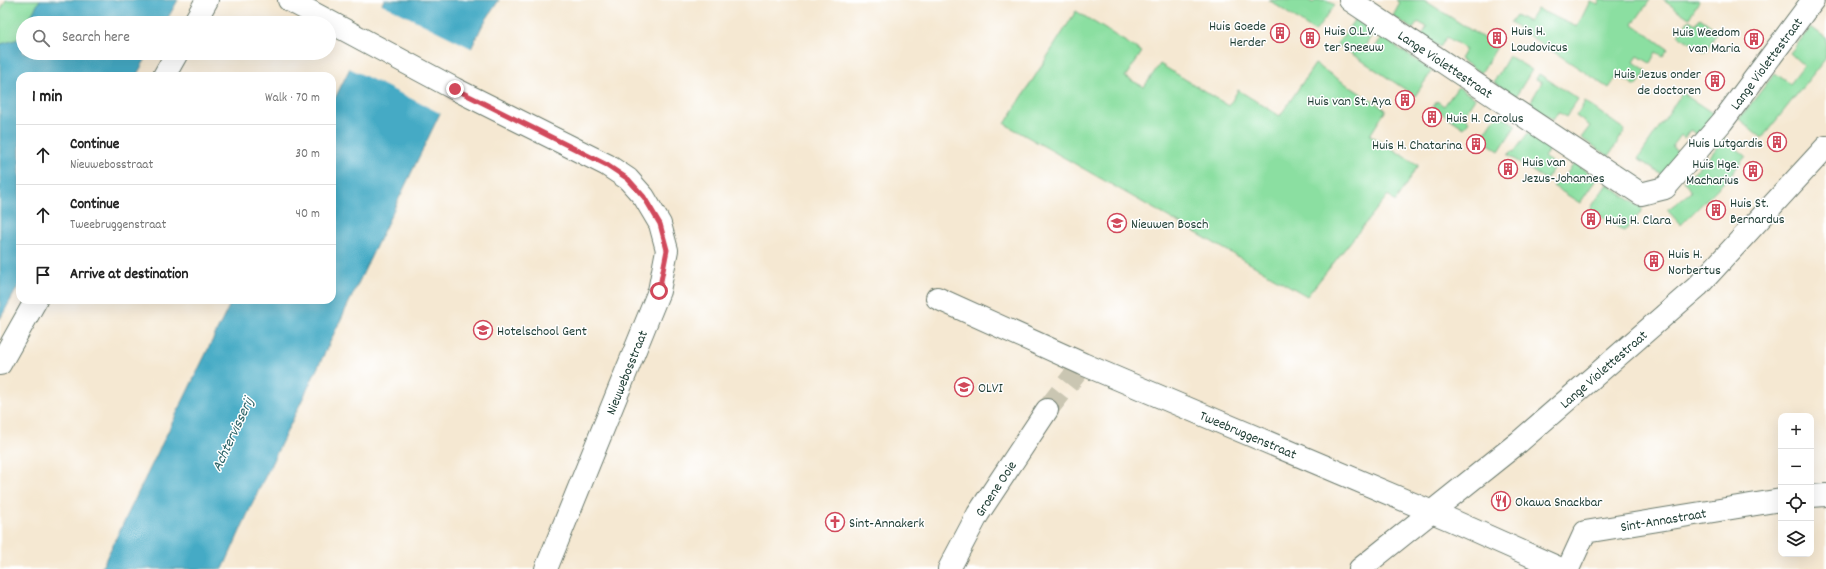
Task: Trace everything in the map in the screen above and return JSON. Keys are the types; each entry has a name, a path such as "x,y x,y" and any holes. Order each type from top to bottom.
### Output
{"street":[{"path":"198,16 207,0"},
{"name":"Nieuwebosstraat","path":"289,0 319,16"},
{"name":"Lange Violettestraat","path":"1350,0 1640,194 1665,188 1722,122 1813,0"},
{"name":"Nieuwebosstraat","path":"336,25 455,89 607,165 628,179 644,197 660,224 667,250 659,291 546,569"},
{"path":"166,72 173,60"},
{"name":"Lange Violettestraat","path":"1360,569 1518,442 1698,286 1826,147"},
{"name":"Tweebruggenstraat","path":"937,298 1083,364 1561,569"},
{"path":"0,364 34,304"},
{"name":"Groene Ooie","path":"949,569 978,514 1047,410"},
{"path":"1814,496 1826,495"},
{"name":"Sint-Annastraat","path":"1568,569 1585,532 1778,500"}],"green space":[{"path":"6,0 40,0 31,16 16,16 16,40 1,44 0,46 0,12"},
{"path":"1269,0 1308,0 1313,3 1315,0 1327,0 1335,5 1315,32"},
{"path":"1396,0 1424,0 1497,47 1481,73 1460,59 1466,49 1447,37 1440,47 1422,35 1427,27 1418,22 1413,29 1393,16 1400,3"},
{"path":"1600,0 1650,0 1633,24 1668,49 1663,56 1656,52 1650,63 1638,56 1634,62 1647,71 1636,86 1618,75 1609,88 1510,23 1516,15 1529,22 1537,9 1577,27 1590,1 1598,4"},
{"path":"1663,0 1698,0 1699,1 1689,18"},
{"path":"1076,11 1142,52 1125,77 1144,87 1160,64 1229,106 1238,90 1280,116 1315,64 1386,110 1370,135 1418,165 1395,202 1388,195 1307,296 1005,124"},
{"path":"1700,18 1718,31 1705,52 1678,35 1689,20 1696,24"},
{"path":"1355,19 1374,32 1365,46 1373,50 1382,37 1432,71 1415,96 1337,44"},
{"path":"1811,27 1826,38 1826,58 1762,138 1739,119 1775,73 1790,84 1804,66 1790,53"},
{"path":"1509,56 1532,70 1516,96 1494,82"},
{"path":"1539,74 1578,99 1566,117 1558,112 1553,120 1529,105 1542,82 1536,79"},
{"path":"1458,87 1475,98 1463,116 1469,121 1464,128 1433,107 1437,101 1444,106"},
{"path":"1682,93 1714,114 1698,135 1690,130 1684,138 1681,135 1672,147 1682,154 1664,176 1638,159"},
{"path":"1585,102 1625,130 1609,156 1581,138 1590,126 1576,116"},
{"path":"1498,114 1516,125 1499,151 1477,136 1480,131 1485,133"},
{"path":"1528,133 1551,148 1544,157 1555,165 1546,180 1508,155 1512,151 1514,152"},
{"path":"1724,138 1746,156 1728,178 1681,225 1667,210 1691,192 1684,181 1708,159"},
{"path":"1574,163 1597,178 1580,203 1553,186 1559,180 1562,181"},
{"path":"1607,184 1643,209 1625,232 1590,209"}],"water":[{"path":"40,0 178,0 169,16 31,16"},
{"name":"Achtervisserij","path":"384,0 499,0 482,26 253,502 223,569 101,569 230,304 336,304 336,96"},
{"path":"16,40 16,60 145,60 138,72 16,72 16,290 0,319 0,46 1,44"}],"pier":[{"path":"380,3 473,49 442,114 349,68"}],"tunnel":[{"path":"1047,410 1083,364"}],"place":[{"name":"Huis Goede Herder","path":"1280,33"},
{"name":"Huis O.L.V. ter Sneeuw","path":"1310,38"},
{"name":"Huis H. Loudovicus","path":"1497,38"},
{"name":"Huis Weedom van Maria","path":"1754,39"},
{"name":"Huis Jezus onder de doctoren","path":"1715,81"},
{"name":"Huis van St. Aya","path":"1405,100"},
{"name":"Huis H. Carolus","path":"1432,117"},
{"name":"Huis Lutgardis","path":"1777,142"},
{"name":"Huis H. Chatarina","path":"1476,144"},
{"name":"Huis van Jezus-Johannes","path":"1508,169"},
{"name":"Huis Hge. Macharius","path":"1753,171"},
{"name":"Huis St. Bernardus","path":"1716,210"},
{"name":"Huis H. Clara","path":"1591,219"},
{"name":"Nieuwen Bosch","path":"1117,223"},
{"name":"Huis H. Norbertus","path":"1654,261"},
{"name":"Hotelschool Gent","path":"483,330"},
{"name":"OLVI","path":"964,387"},
{"name":"Okawa Snackbar","path":"1501,501"},
{"name":"Sint-Annakerk","path":"835,522"}],"route":[{"path":"455,89 607,165 628,179 644,197 660,224 667,250 659,291"}]}
